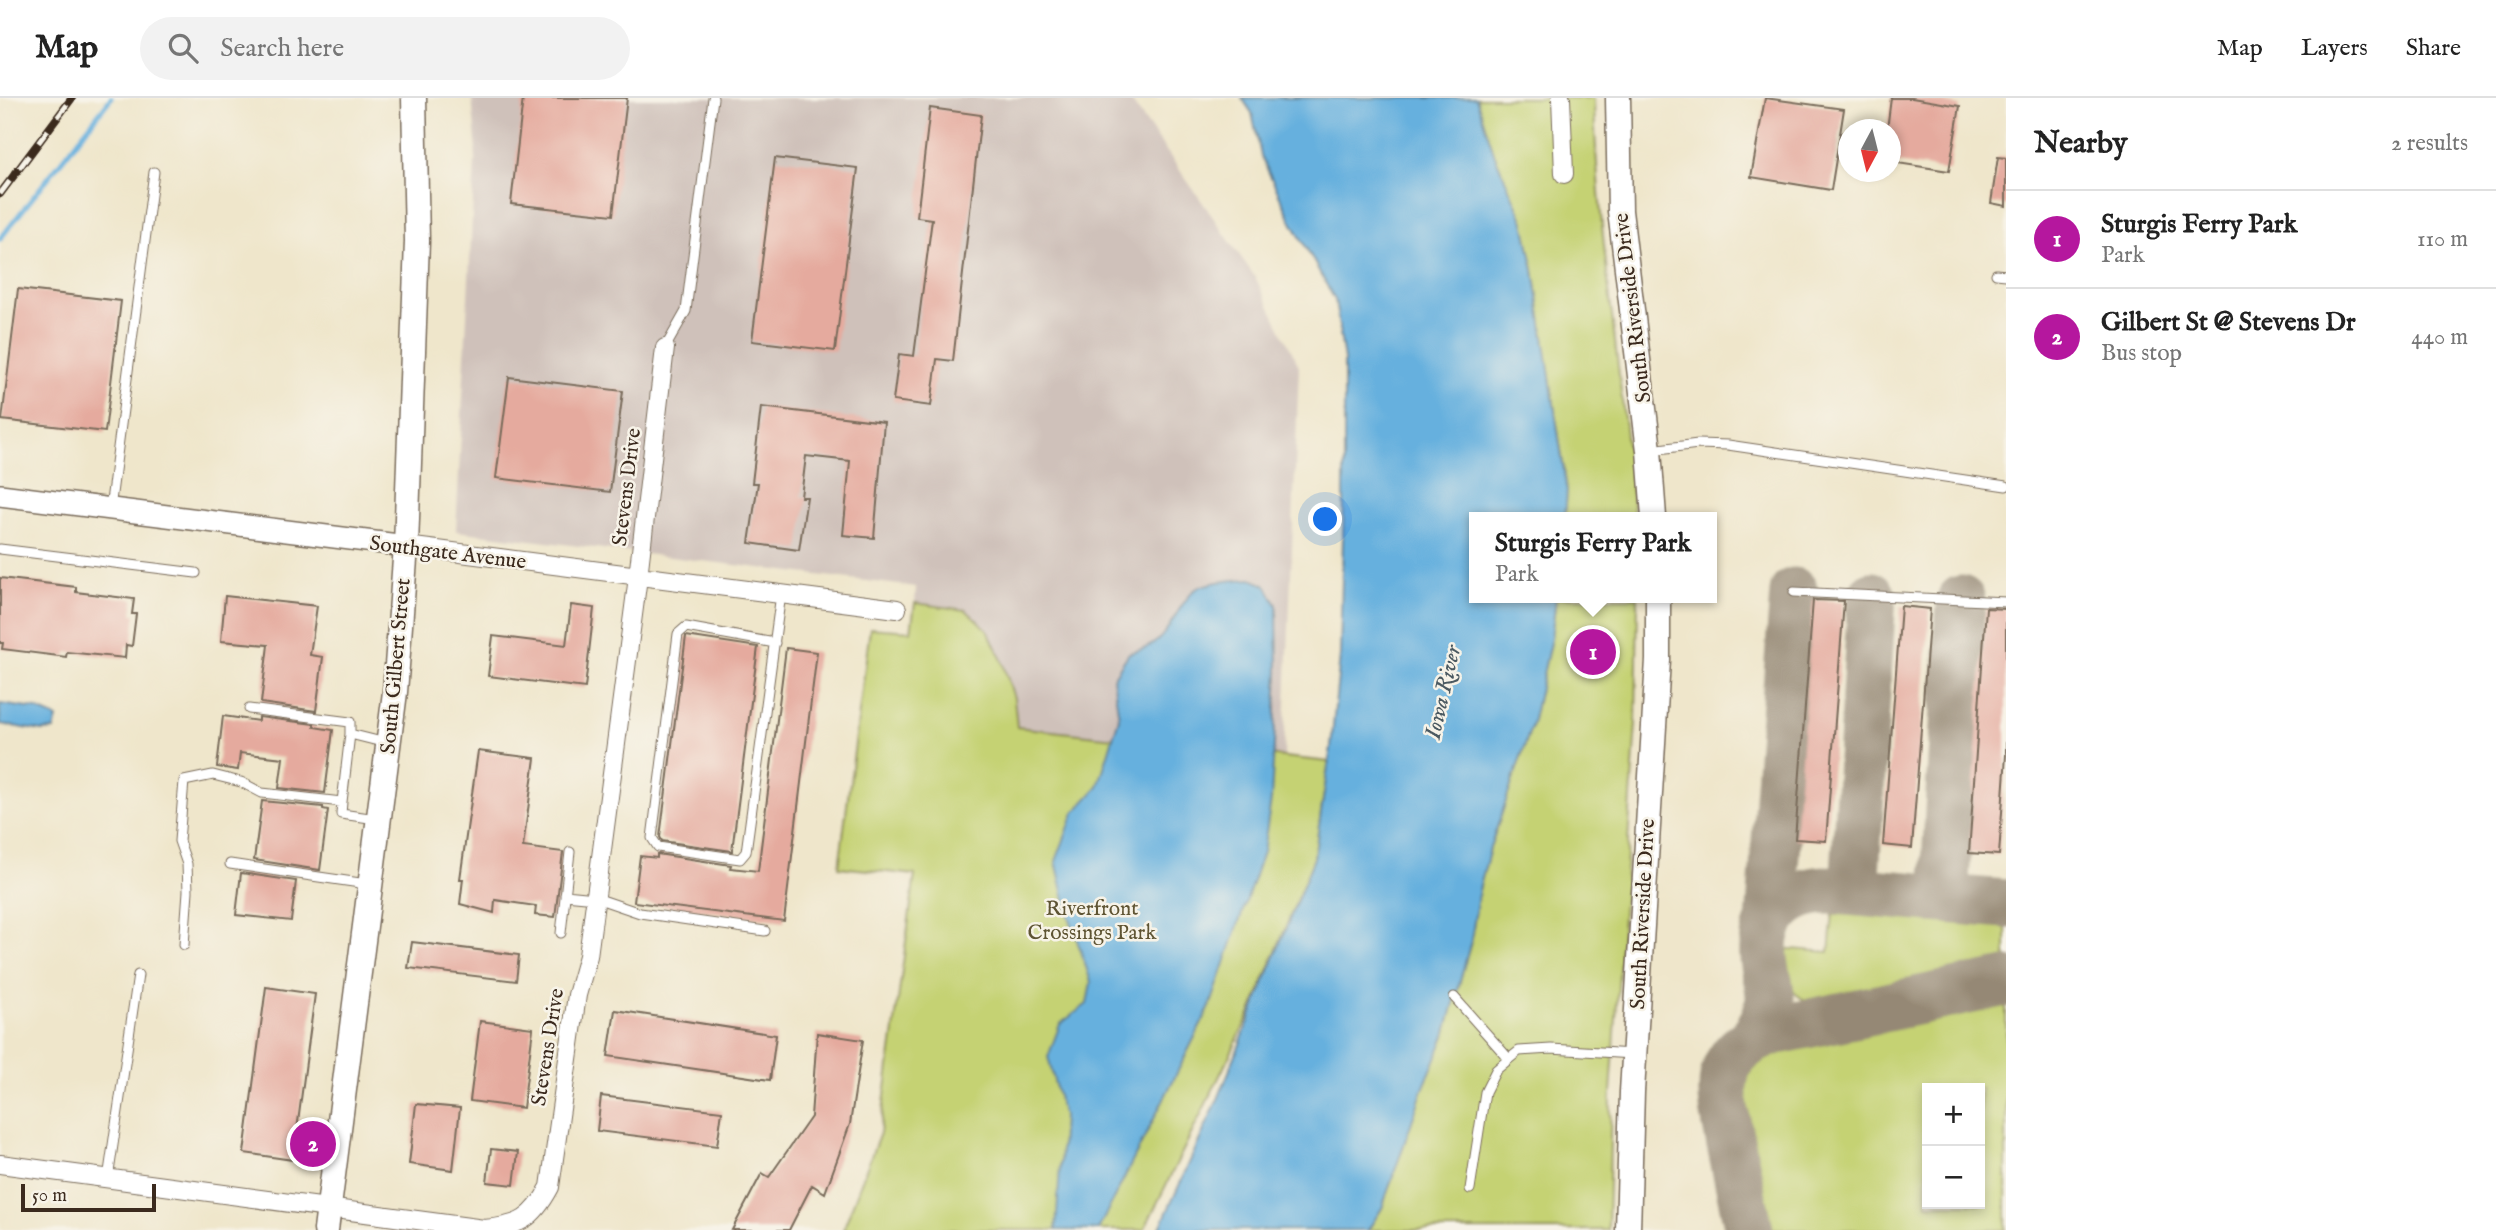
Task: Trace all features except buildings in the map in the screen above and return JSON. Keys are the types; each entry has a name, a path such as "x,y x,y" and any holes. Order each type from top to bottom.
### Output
{"main road":[{"name":"South Gilbert Street","path":"328,1219 396,679 406,546 417,241 414,98"},
{"name":"South Riverside Drive","path":"1618,98 1620,211 1649,450 1654,512"},
{"name":"South Riverside Drive","path":"1628,1230 1634,1054 1658,660 1658,603"}],"street":[{"path":"1561,98 1564,174"},
{"name":"Stevens Drive","path":"0,1164 108,1178 328,1219 484,1229 506,1227 525,1220 540,1205 550,1187 577,995 588,956 666,348"},
{"name":"Southgate Avenue","path":"0,495 897,609"}],"lane":[{"path":"666,348 686,311 713,98"},
{"path":"110,509 154,172"},
{"path":"1649,450 1698,444 1728,445 2006,486"},
{"path":"0,549 196,573"},
{"path":"1794,592 2006,602"},
{"path":"775,643 686,627 678,634 652,838 658,847 740,859 747,852 775,643 781,594"},
{"path":"249,709 350,722 341,814 379,819"},
{"path":"350,734 388,743"},
{"path":"184,945 187,864 179,841 184,781 213,775 241,782 262,793 342,802"},
{"path":"561,933 570,852"},
{"path":"230,864 370,885"},
{"path":"565,895 596,898 640,913 765,931"},
{"path":"108,1178 138,975"},
{"path":"1454,996 1509,1059"},
{"path":"1470,1189 1485,1092 1496,1070 1509,1059 1519,1051 1550,1049 1634,1054"}],"shaded area":[{"path":"472,98 1129,98 1255,277 1299,366 1284,757 1016,727 1014,698 1001,658 987,629 966,610 915,603 916,587 456,531 476,142"}],"green space":[{"path":"1476,98 1594,98 1605,256 1634,512 1565,512 1567,490 1534,270 1524,223 1495,156"},
{"name":"Riverfront Crossings Park","path":"915,603 966,610 987,629 1001,658 1014,698 1017,727 1329,762 1314,858 1252,1010 1144,1230 843,1230 880,1133 915,875 839,867 870,628 911,631"},
{"path":"1555,603 1638,603 1636,723 1611,1092 1608,1230 1368,1230 1382,1208 1423,1089 1445,1036 1471,941 1479,890 1490,848 1532,724 1551,638"},
{"path":"1834,904 2006,919 2006,967 1827,1005 1815,1004 1797,995 1790,988 1782,970 1779,948 1829,952"},
{"path":"2006,996 2006,1230 1765,1230 1744,1133 1740,1095 1742,1081 1751,1068 1768,1053 1809,1043 1812,1038"}],"water":[{"name":"Iowa River","path":"1242,98 1476,98 1495,156 1524,222 1534,270 1567,491 1565,512 1469,512 1469,603 1555,603 1551,638 1532,724 1490,848 1479,890 1471,941 1445,1036 1423,1089 1382,1208 1368,1230 1159,1230 1218,1099 1314,858 1331,747 1340,656 1344,360 1335,300 1293,224 1261,156 1252,113"},
{"path":"1251,579 1266,585 1277,605 1278,672 1271,800 1263,852 1210,1007 1098,1230 1056,1230 1063,1116 1048,1057 1060,1024 1087,1004 1091,982 1068,913 1056,861 1074,813 1098,787 1119,718 1113,678 1129,653 1157,641 1193,591 1205,585"},
{"path":"0,704 36,709 57,718 54,730 42,731 0,724"}],"waterway":[{"path":"0,239 111,98"}],"taxiway":[{"path":"1770,923 1794,592"},
{"path":"1854,891 1872,596"},
{"path":"1944,899 1961,600"},
{"path":"1752,1039 1764,1021 1770,1001 1764,942 1773,916 1792,899 1804,894 1834,890 2006,904"},
{"path":"1749,1230 1724,1108 1724,1076 1729,1062 1738,1050 1773,1031 2006,982"}],"railway":[{"path":"0,194 72,98"}],"place":[{"name":"Sturgis Ferry Park","path":"1593,652"},
{"name":"Gilbert St @ Stevens Dr","path":"313,1144"}]}
